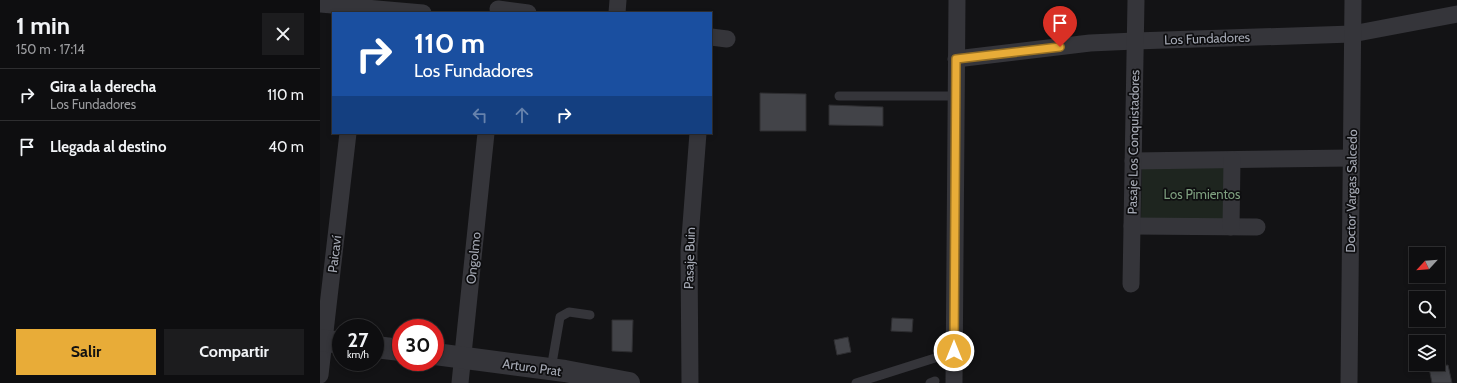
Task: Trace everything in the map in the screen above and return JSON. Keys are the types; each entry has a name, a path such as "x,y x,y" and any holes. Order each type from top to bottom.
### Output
{"street":[{"path":"617,12 618,0"},
{"path":"954,383 957,0"},
{"name":"Pasaje Los Conquistadores","path":"1131,284 1136,0"},
{"name":"Doctor Vargas Salcedo","path":"1349,383 1353,0"},
{"path":"320,4 413,12"},
{"path":"498,7 523,12"},
{"name":"Los Fundadores","path":"956,59 1090,44 1135,41 1352,34 1456,19"},
{"name":"Paicaví","path":"320,375 328,341 348,134"},
{"name":"Ongolmo","path":"460,383 486,134"},
{"name":"Pasaje Buin","path":"690,383 689,251 698,134"},
{"path":"1133,161 1351,158"},
{"path":"1231,227 1232,160"},
{"path":"1132,226 1257,227"},
{"name":"Arturo Prat","path":"444,355 551,369 629,383"}],"lane":[{"path":"839,96 956,96"},
{"path":"551,369 560,317 569,312 590,315"},
{"path":"856,383 935,358"}],"green space":[{"name":"Los Pimientos","path":"1229,167 1228,222 1141,218 1142,168"}],"building":[{"path":"760,93 806,94 806,131 760,131"},
{"path":"829,105 883,107 883,126 829,125"},
{"path":"892,318 913,319 912,332 891,331"},
{"path":"612,320 633,320 632,352 612,351"},
{"path":"848,337 851,352 837,355 834,340"},
{"path":"1445,365 1448,365 1452,383 1432,383 1430,371 1445,371"}],"route":[{"path":"954,351 956,59 1060,47"}]}
